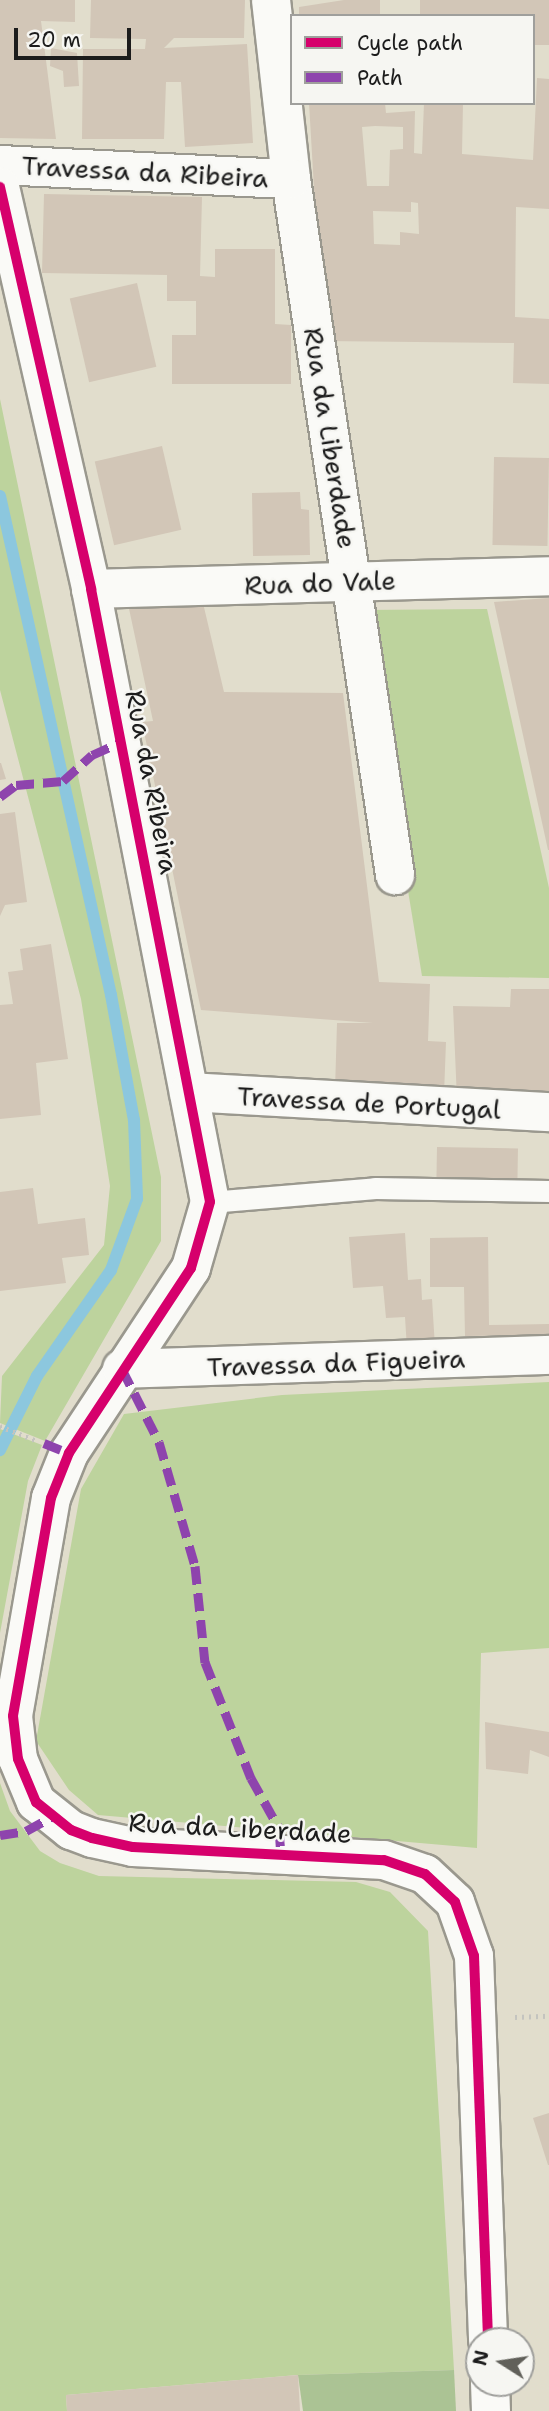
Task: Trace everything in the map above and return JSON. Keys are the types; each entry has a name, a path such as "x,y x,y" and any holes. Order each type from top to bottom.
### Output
{"street":[{"name":"Rua da Liberdade","path":"271,0 291,179 395,875"},
{"name":"Travessa da Ribeira","path":"0,165 291,179"},
{"name":"Rua da Ribeira","path":"0,187 91,589 210,1202 191,1268 122,1369"},
{"name":"Rua do Vale","path":"91,589 549,576"},
{"name":"Travessa de Portugal","path":"189,1092 549,1112"},
{"name":"Travessa da Figueira","path":"122,1369 549,1355"},
{"name":"Rua da Liberdade","path":"122,1369 59,1472 37,1554 13,1716 27,1785 51,1817 92,1838 133,1847 384,1860 425,1874 455,1902 474,1956 487,2327"}],"lane":[{"path":"210,1202 375,1188 549,1191"}],"path":[{"path":"0,1426 44,1443"}],"green space":[{"path":"0,399 161,1177 161,1241 45,1441 0,1423 2,1376 104,1245 110,1186 81,999 0,690"},
{"path":"487,609 549,888 549,978 422,976 362,610"},
{"path":"549,1382 549,1648 481,1653 477,1848 98,1815 69,1790 36,1741 81,1489 124,1414 282,1395"},
{"path":"0,1429 42,1445 28,1481 0,1633"},
{"path":"0,1783 10,1811 40,1851 60,1863 99,1876 356,1882 390,1892 428,1931 454,2370 297,2375 66,2395 67,2411 0,2411"},
{"path":"454,2370 456,2411 303,2411 298,2375"}],"building":[{"path":"0,0 75,0 75,22 41,21 56,139 0,138"},
{"path":"91,0 245,0 244,38 174,38 164,48 247,44 253,143 185,147 181,82 166,82 164,139 82,139 83,49 145,49 146,39 90,38"},
{"path":"344,0 380,0 380,14 299,14 299,7"},
{"path":"420,0 549,0 549,45 535,45 535,14 420,14"},
{"path":"51,48 77,53 79,86 64,87 63,71 50,66"},
{"path":"537,78 549,79 549,209 516,207 515,317 549,319 549,384 513,383 514,343 323,341 309,105 385,105 386,113 415,111 414,153 422,154 424,105 463,105 462,154 533,160","holes":["362,127 403,127 403,149 390,150 389,186 367,186","411,202 418,203 419,234 400,232 400,245 374,244 373,211 411,212"]},
{"path":"44,194 202,197 200,276 215,277 215,249 275,249 275,324 291,325 291,384 172,384 172,335 196,335 196,301 167,301 167,275 42,273"},
{"path":"137,283 156,367 89,382 70,299"},
{"path":"162,446 181,530 114,545 95,462"},
{"path":"494,457 549,458 547,546 492,545"},
{"path":"300,492 301,509 309,510 310,555 253,556 252,493"},
{"path":"549,598 549,850 548,850 494,602"},
{"path":"203,603 224,692 343,693 379,982 430,984 428,1041 446,1042 444,1094 335,1090 337,1023 373,1023 201,1010 142,722 153,721 128,604"},
{"path":"1,763 6,779 0,780"},
{"path":"15,812 27,902 5,905 0,916 0,814"},
{"path":"51,944 68,1059 36,1063 41,1115 0,1119 0,1005 13,1004 8,972 23,970 20,949"},
{"path":"511,989 549,989 549,1102 457,1100 453,1006 510,1007"},
{"path":"437,1147 518,1148 517,1179 436,1178"},
{"path":"33,1188 38,1224 85,1218 89,1255 62,1258 66,1283 0,1291 0,1192"},
{"path":"405,1233 408,1280 421,1279 422,1300 432,1299 435,1347 407,1349 405,1317 386,1318 383,1286 353,1288 349,1237"},
{"path":"488,1237 489,1325 549,1324 549,1335 465,1336 464,1287 430,1287 430,1238"},
{"path":"485,1722 549,1732 549,1757 530,1750 528,1774 486,1769"},
{"path":"549,2113 549,2165 548,2165 533,2118"},
{"path":"298,2375 300,2411 67,2411 66,2395"}],"waterway":[{"path":"0,496 111,995 134,1120 137,1199 111,1270 37,1376 0,1450"}],"marked path":[{"path":"0,797 16,785 63,781 92,755 121,742"},
{"path":"122,1369 159,1442 195,1566 205,1662 251,1778 279,1828 281,1854"},
{"path":"44,1443 69,1453"},
{"path":"0,1835 26,1831 51,1817"}],"cycle path":[{"path":"0,187 91,589 210,1202 191,1268 69,1453 51,1498 13,1716 18,1759 36,1802 71,1830 92,1838 133,1847 384,1860 425,1874 455,1902 474,1956 487,2327"}]}
